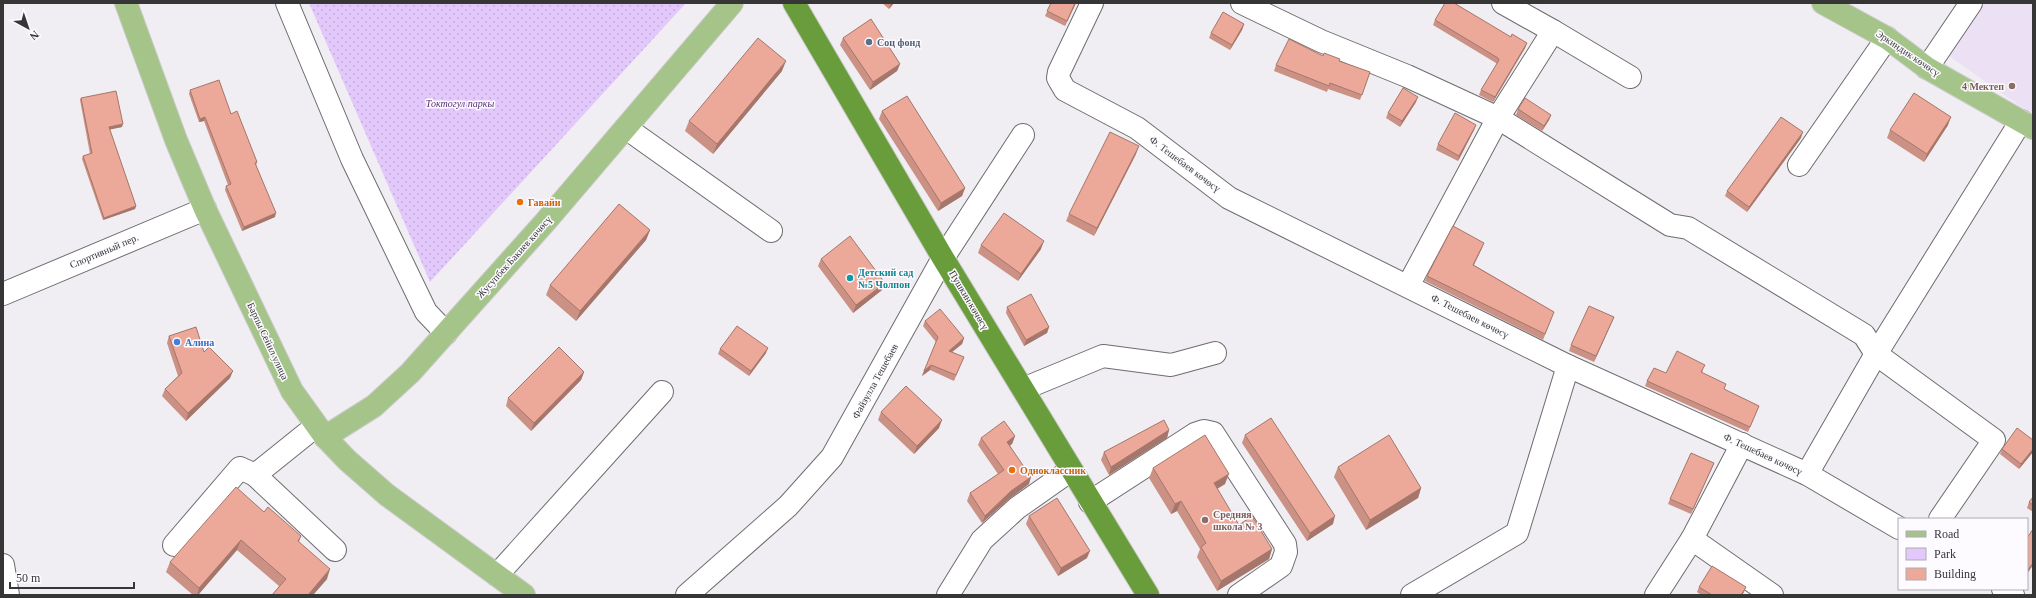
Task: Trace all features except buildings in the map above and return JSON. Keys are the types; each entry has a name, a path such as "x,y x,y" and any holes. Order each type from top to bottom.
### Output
{"highway":[{"name":"Пушкин көчөсү","path":"794,3 943,258 1023,388 1090,502 1148,595"}],"main road":[{"name":"Барпы Сейил улица","path":"126,3 176,140 205,209 292,391 321,431 347,460 386,495 524,595"},
{"name":"Жусупбек Бакиев көчөсү","path":"321,431 380,400 410,373 546,221 732,3"},
{"name":"Эркиндик көчөсү","path":"1823,3 1887,38 1927,68 2027,124"}],"street":[{"path":"287,3 352,159 426,312 446,333"},
{"name":"Ф. Тешебаев көчөсү","path":"1092,3 1059,72 1058,78 1065,90 1137,128 1229,198 1568,366 1807,474 1898,527"},
{"path":"1242,3 1321,40 1407,76 1498,118 1670,225 1688,228 1864,335 1876,354 1994,440 1941,518"},
{"path":"1503,3 1554,31 1630,77"},
{"path":"1927,68 1971,3"},
{"path":"1408,286 1498,118 1554,31"},
{"path":"1799,165 1887,38"},
{"path":"1807,474 1876,354 2027,124"},
{"path":"626,128 771,231"},
{"name":"Файзулла Тешебаев","path":"687,595 788,506 832,457 943,258 1022,135"},
{"name":"Спортивный пер.","path":"3,294 205,209"},
{"path":"1023,388 1103,356 1171,365 1215,353"},
{"path":"1412,595 1517,533 1568,366"},
{"path":"496,575 662,392"},
{"path":"255,475 321,431"},
{"path":"1090,502 1195,434 1204,431 1213,433 1285,544 1286,552 1281,566 1239,595"},
{"path":"1656,595 1692,539 1742,444"},
{"path":"174,545 240,468 255,475 335,550"},
{"path":"948,595 982,540 1004,518 1072,470"},
{"path":"1692,539 1772,595"},
{"path":"3,565 8,595"}],"shaded area":[{"name":"4 Мектеп","path":"1985,3 2033,3 2033,115 1949,56"}],"green space":[{"name":"Токтогул паркы","path":"309,3 686,3 430,282"}],"place":[{"name":"Соц фонд","path":"869,42"},
{"name":"4 Мектеп","path":"2012,86"},
{"name":"Гавайи","path":"520,202"},
{"name":"Детский сад №5 Чолпон","path":"850,278"},
{"name":"Алина","path":"177,342"},
{"name":"Одноклассник","path":"1012,470"},
{"name":"Средняя школа № 3","path":"1205,520"}]}
